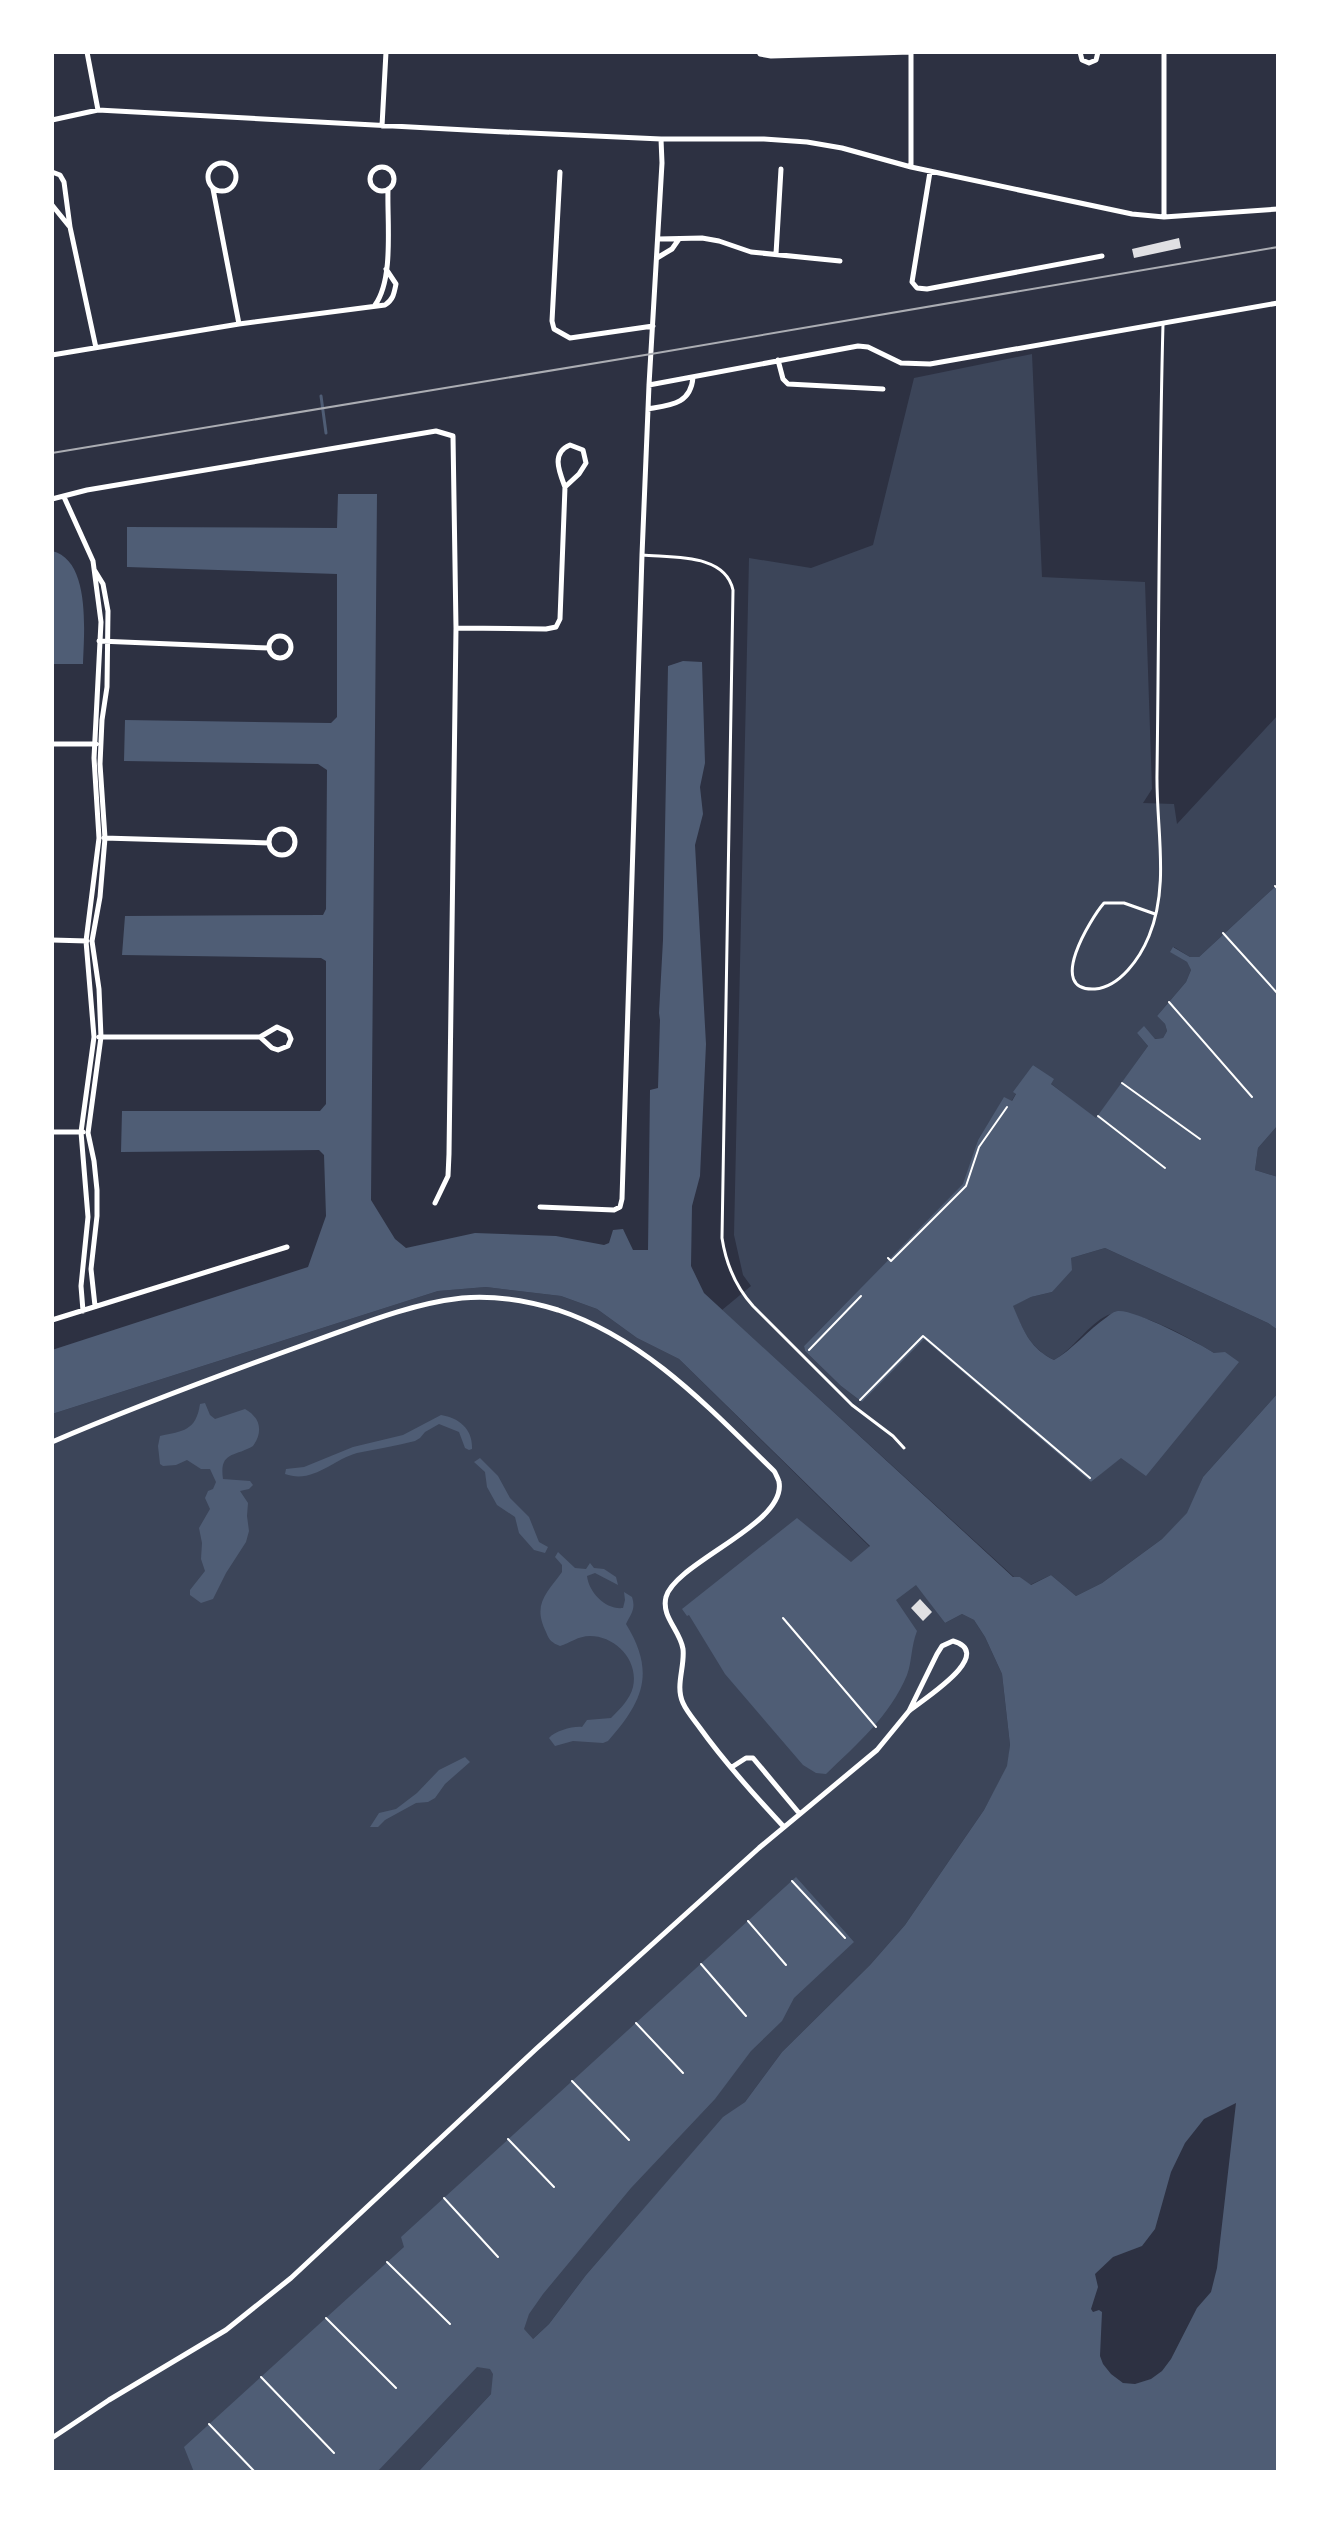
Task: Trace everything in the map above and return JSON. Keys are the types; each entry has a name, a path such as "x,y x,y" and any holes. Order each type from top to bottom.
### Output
{"street":[{"path":"87,52 98,110"},
{"path":"382,126 386,52"},
{"path":"759,53 771,56 911,52 911,167"},
{"path":"1079,52 1082,60 1089,63 1096,60 1098,52"},
{"path":"1164,52 1164,217"},
{"path":"52,120 98,110 661,139 807,142 842,148 930,172 1132,214 1164,217 1278,209"},
{"path":"540,1207 614,1210 620,1207 642,555 661,139"},
{"path":"213,189 222,191 234,185 235,172 229,165 215,165 209,172 208,181 213,189 239,324"},
{"path":"375,305 383,291 388,190 393,185 393,173 383,167 376,169 370,175 372,187 380,192 388,190"},
{"path":"776,254 781,169"},
{"path":"52,172 60,175 64,182 70,227 96,348"},
{"path":"560,172 554,329 570,338 653,326"},
{"path":"930,172 912,282 917,288 927,289 1102,256"},
{"path":"52,205 70,227"},
{"path":"657,258 672,249 679,238"},
{"path":"658,239 719,241 751,252 840,261"},
{"path":"52,355 390,302 396,284 386,269"},
{"path":"649,385 858,346 868,347 901,363 930,364 1278,303"},
{"path":"778,360 783,379 788,384 883,389"},
{"path":"648,409 672,405 686,397 693,388 693,377"},
{"path":"52,499 87,490 436,431 453,436 456,628 449,1154 448,1176 435,1203"},
{"path":"456,628 556,627 560,619 565,487 558,454 566,447 576,446 586,454 586,463 565,487"},
{"path":"64,497 83,536 94,570 101,622 98,744 102,838 89,941 98,1037"},
{"path":"94,570 103,584 108,611 107,687 98,744"},
{"path":"278,636 289,639 292,647 288,657 281,659 271,655 269,648 271,640 278,636"},
{"path":"99,641 269,648"},
{"path":"52,744 98,744"},
{"path":"279,830 292,834 295,842 293,850 282,855 275,853 269,843 272,834 279,830"},
{"path":"102,838 269,843"},
{"path":"52,940 89,941"},
{"path":"83,1311 81,1286 87,1231 84,1132 98,1037 99,989 89,941"},
{"path":"98,1037 260,1037 282,1027 291,1039 288,1046 275,1050 260,1037"},
{"path":"269,1045 267,1038 271,1031"},
{"path":"52,1132 84,1132"},
{"path":"84,1132 94,1161 97,1190 91,1269 95,1306"},
{"path":"87,1231 95,1232"},
{"path":"52,1320 287,1247"},
{"path":"52,1442 158,1398 389,1315 430,1304 461,1298 498,1299 541,1306 577,1318 637,1350 681,1381 774,1471 780,1482 779,1491 768,1509 737,1538 678,1579 666,1597 667,1613 683,1650 682,1703 709,1740 784,1827"},
{"path":"52,2438 226,2330 291,2278 536,2049 799,1813 877,1750 909,1711 957,1673 967,1656 963,1645 953,1641 942,1646 909,1711"},
{"path":"732,1767 746,1758 753,1758 799,1813"}],"lane":[{"path":"1155,914 1124,903 1104,903 1085,930 1073,959 1072,971 1076,983 1084,988 1108,986 1127,972 1149,937 1155,914 1162,876 1157,782 1163,324"},
{"path":"642,555 695,560 712,565 731,580 733,590 722,1238 725,1253 738,1288 748,1300 852,1405 904,1448"}],"path":[{"path":"1223,933 1278,994"},
{"path":"1169,1002 1252,1097"},
{"path":"1122,1083 1200,1139"},
{"path":"888,1258 891,1261 966,1186 979,1147 1007,1107"},
{"path":"1098,1116 1165,1168"},
{"path":"806,1353 861,1296"},
{"path":"860,1400 923,1336 1090,1478"},
{"path":"783,1618 876,1727"},
{"path":"792,1881 845,1938"},
{"path":"748,1921 786,1965"},
{"path":"701,1964 746,2016"},
{"path":"636,2023 683,2073"},
{"path":"572,2081 629,2140"},
{"path":"508,2139 554,2187"},
{"path":"444,2198 498,2257"},
{"path":"387,2262 450,2324"},
{"path":"326,2318 396,2388"},
{"path":"261,2377 334,2453"},
{"path":"209,2424 255,2472"}],"shaded area":[{"path":"1032,354 1042,577 1145,582 1152,789 1143,803 1174,804 1177,824 1278,715 1278,884 1199,957 1190,957 1174,947 1171,952 1187,962 1191,970 1186,982 1157,1016 1167,1031 1163,1038 1154,1039 1137,1033 1148,1046 1096,1119 1050,1083 1053,1079 1033,1065 1011,1102 1004,1098 978,1140 964,1184 804,1346 805,1351 841,1386 862,1402 924,1338 1091,1482 1121,1457 1214,1353 1162,1325 1132,1314 1119,1313 1100,1319 1054,1360 1045,1355 1028,1337 1012,1306 1052,1292 1071,1258 1105,1248 1278,1330 1278,1393 1203,1477 1188,1513 1162,1539 1102,1583 1076,1596 1051,1575 1030,1585 1020,1577 1014,1577 722,1310 751,1286 743,1275 734,1235 749,558 811,568 873,545 914,378"},
{"path":"338,494 377,494 371,1200 395,1239 406,1248 475,1233 556,1236 604,1245 609,1243 613,1230 623,1229 633,1250 648,1250 650,1090 658,1088 668,666 683,661 702,662 705,763 700,787 703,814 695,845 706,1044 700,1176 692,1206 691,1266 704,1293 1013,1577 1020,1577 1031,1585 1051,1575 1076,1596 1102,1583 1162,1539 1187,1513 1203,1477 1278,1393 1278,2472 418,2472 491,2394 493,2374 490,2369 477,2367 377,2472 194,2472 184,2447 404,2247 401,2237 796,1877 854,1942 794,1998 782,2021 751,2051 715,2099 631,2188 543,2294 529,2314 524,2329 533,2339 549,2324 586,2275 723,2117 745,2102 782,2052 870,1965 905,1925 984,1810 1007,1766 1010,1745 1002,1674 985,1637 974,1620 962,1614 945,1623 916,1585 896,1600 917,1631 907,1675 892,1704 872,1729 826,1774 816,1773 803,1765 725,1674 689,1615 682,1609 797,1518 851,1562 870,1546 679,1359 637,1338 597,1309 561,1296 486,1287 438,1291 52,1414 52,1350 308,1267 326,1216 324,1155 319,1150 121,1152 122,1111 320,1111 326,1104 326,961 321,958 122,955 125,916 323,915 326,909 327,770 318,764 124,761 125,720 331,723 337,717 337,574 127,567 127,527 337,528","holes":["1236,2103 1217,2268 1211,2292 1197,2308 1162,2371 1151,2379 1135,2384 1123,2383 1111,2374 1100,2356 1102,2312 1091,2309 1098,2287 1095,2274 1113,2257 1142,2246 1155,2229 1171,2172 1185,2143 1204,2119"]},
{"path":"52,551 65,557 79,583 84,617 83,664 52,664"},
{"path":"1278,884 1278,1125 1258,1148 1255,1170 1278,1177 1278,1330 1105,1248 1071,1258 1072,1270 1052,1292 1013,1306 1033,1344 1054,1360 1118,1311 1152,1321 1214,1353 1225,1352 1239,1362 1146,1476 1121,1458 1091,1482 924,1339 862,1402 841,1386 805,1351 804,1346 963,1184 978,1140 1004,1097 1012,1101 1016,1094 1013,1092 1033,1065 1054,1079 1051,1084 1096,1118 1148,1046 1137,1033 1144,1026 1155,1039 1163,1038 1167,1031 1157,1016 1186,982 1191,970 1187,962 1170,952 1173,947 1190,957 1199,957"},
{"path":"1278,1125 1278,1177 1255,1170 1258,1148"},
{"path":"486,1287 561,1296 597,1309 637,1338 679,1359 870,1547 917,1585 945,1623 962,1614 974,1620 1002,1674 1010,1745 1008,1766 984,1810 905,1925 870,1965 782,2052 745,2102 723,2118 586,2275 491,2394 418,2472 52,2472 52,1414 438,1291"},
{"path":"205,1403 215,1419 245,1409 257,1421 259,1431 253,1446 230,1456 223,1464 223,1479 250,1481 253,1485 240,1491 248,1503 249,1531 246,1542 213,1599 201,1603 190,1595 190,1590 205,1571 199,1528 210,1509 205,1498 216,1482 210,1469 201,1469 187,1460 163,1466 160,1464 158,1446 160,1436 182,1431 192,1425 200,1404"},
{"path":"441,1415 464,1426 472,1449 465,1448 459,1432 439,1424 415,1441 357,1453 313,1474 285,1474 286,1469 304,1467 353,1447 403,1435"},
{"path":"480,1458 498,1476 510,1498 529,1517 539,1542 548,1547 545,1553 534,1550 519,1533 515,1517 497,1505 487,1487 485,1472 474,1462"},
{"path":"558,1552 575,1568 586,1569 590,1563 594,1568 604,1569 616,1577 618,1585 595,1573 587,1576 591,1588 605,1603 623,1608 624,1592 633,1601 626,1624 641,1657 641,1686 630,1713 603,1743 573,1741 555,1746 549,1738 564,1730 582,1727 587,1720 611,1718 630,1696 634,1677 629,1659 608,1640 586,1636 560,1646 548,1637 540,1614 543,1599 562,1572 562,1565 555,1557"},
{"path":"465,1757 470,1762 445,1784 435,1798 416,1803 378,1827 370,1827 379,1813 396,1809 439,1770"}],"building":[{"path":"1179,238 1181,248 1134,258 1132,249"},
{"path":"920,1599 932,1612 923,1621 911,1608"}],"waterway":[{"path":"321,396 326,433"}],"tram line":[{"path":"52,453 1278,247"}]}
